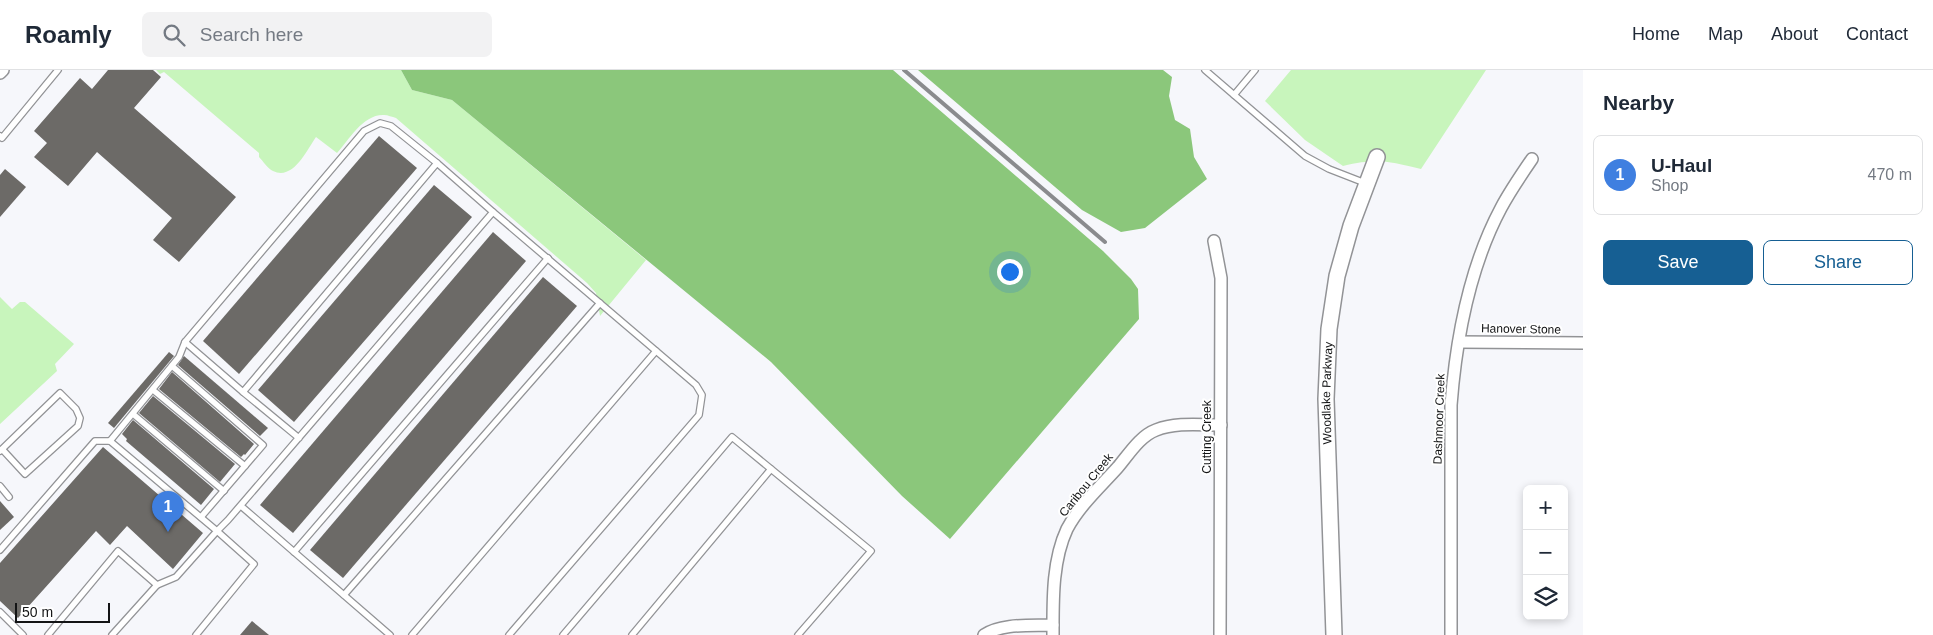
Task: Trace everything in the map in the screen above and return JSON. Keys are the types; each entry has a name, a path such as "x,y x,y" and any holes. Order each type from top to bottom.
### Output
{"street":[{"path":"0,73 3,70"},
{"name":"Woodlake Parkway","path":"1334,635 1326,399 1330,330 1338,276 1351,226 1377,157"},
{"name":"Dashmoor Creek","path":"1451,635 1451,405 1459,342 1475,271 1486,242 1500,209 1532,159"},
{"name":"Cutting Creek","path":"1214,241 1221,278 1220,635"},
{"name":"Hanover Stone","path":"1459,342 1583,344"},
{"name":"Caribou Creek","path":"1052,630 1055,578 1059,553 1067,529 1080,510 1142,439 1154,430 1171,425 1220,424"},
{"path":"984,635 1013,626 1052,630"}],"lane":[{"path":"0,138 58,70"},
{"path":"1205,70 1304,156 1329,169 1366,184"},
{"path":"1234,95 1255,70"},
{"path":"110,441 179,357 186,342 364,131 380,123 392,126 600,302 702,394 699,414 509,635"},
{"path":"243,392 437,163"},
{"path":"112,635 157,585 176,577 241,506 493,212"},
{"path":"294,552 548,258"},
{"path":"344,595 600,302"},
{"path":"186,342 299,438"},
{"path":"412,635 656,351"},
{"path":"172,366 263,445 201,517"},
{"path":"152,390 245,466"},
{"path":"60,393 76,410 80,418 78,426 25,474 1,450 60,393"},
{"path":"133,414 224,491"},
{"path":"563,635 732,437 871,551 798,635"},
{"path":"0,550 95,441 110,441 218,531 254,564 196,635"},
{"path":"632,635 771,469"},
{"path":"0,486 10,496"},
{"path":"241,506 390,635"},
{"path":"48,635 118,551 157,585"},
{"path":"0,612 23,635"}],"green space":[{"path":"156,70 401,70 412,90 452,100 646,260 600,316 596,293 587,283 396,118 384,115 369,119 357,129 337,153 316,137 299,163 287,172 280,173 269,169 259,157 259,153 164,72 160,74"},
{"path":"401,70 893,70 1103,251 1131,279 1138,289 1139,319 950,539 902,496 771,362 452,100 412,90"},
{"path":"918,70 1163,70 1172,77 1169,96 1175,120 1190,129 1194,157 1207,179 1145,228 1121,232 1082,210"},
{"path":"1291,70 1486,70 1421,169 1382,161 1343,166 1305,140 1265,101"},
{"path":"0,297 12,309 20,302 25,302 74,344 55,364 57,371 0,424"}],"building":[{"path":"108,70 153,70 161,77 134,108 236,197 179,262 153,240 172,218 97,152 68,186 34,157 47,143 34,131 80,78 92,89"},
{"path":"379,136 417,168 239,374 203,341"},
{"path":"5,169 26,187 0,217 0,175"},
{"path":"434,185 472,217 294,422 258,390"},
{"path":"493,232 526,261 293,533 260,505"},
{"path":"543,277 577,306 343,578 310,550"},
{"path":"169,352 174,356 114,428 108,423"},
{"path":"184,356 268,428 260,436 178,365"},
{"path":"172,372 254,444 245,455 241,457 159,389"},
{"path":"153,396 235,464 220,482 139,413"},
{"path":"133,420 214,489 201,505 126,441 127,439 122,434"},
{"path":"103,447 203,533 173,569 127,526 110,545 96,531 18,618 0,601 0,563"},
{"path":"0,501 14,517 0,530"},
{"path":"252,621 269,635 240,635"}],"railway":[{"path":"904,70 1105,242"}],"place":[{"name":"U-Haul","path":"168,532"}]}
